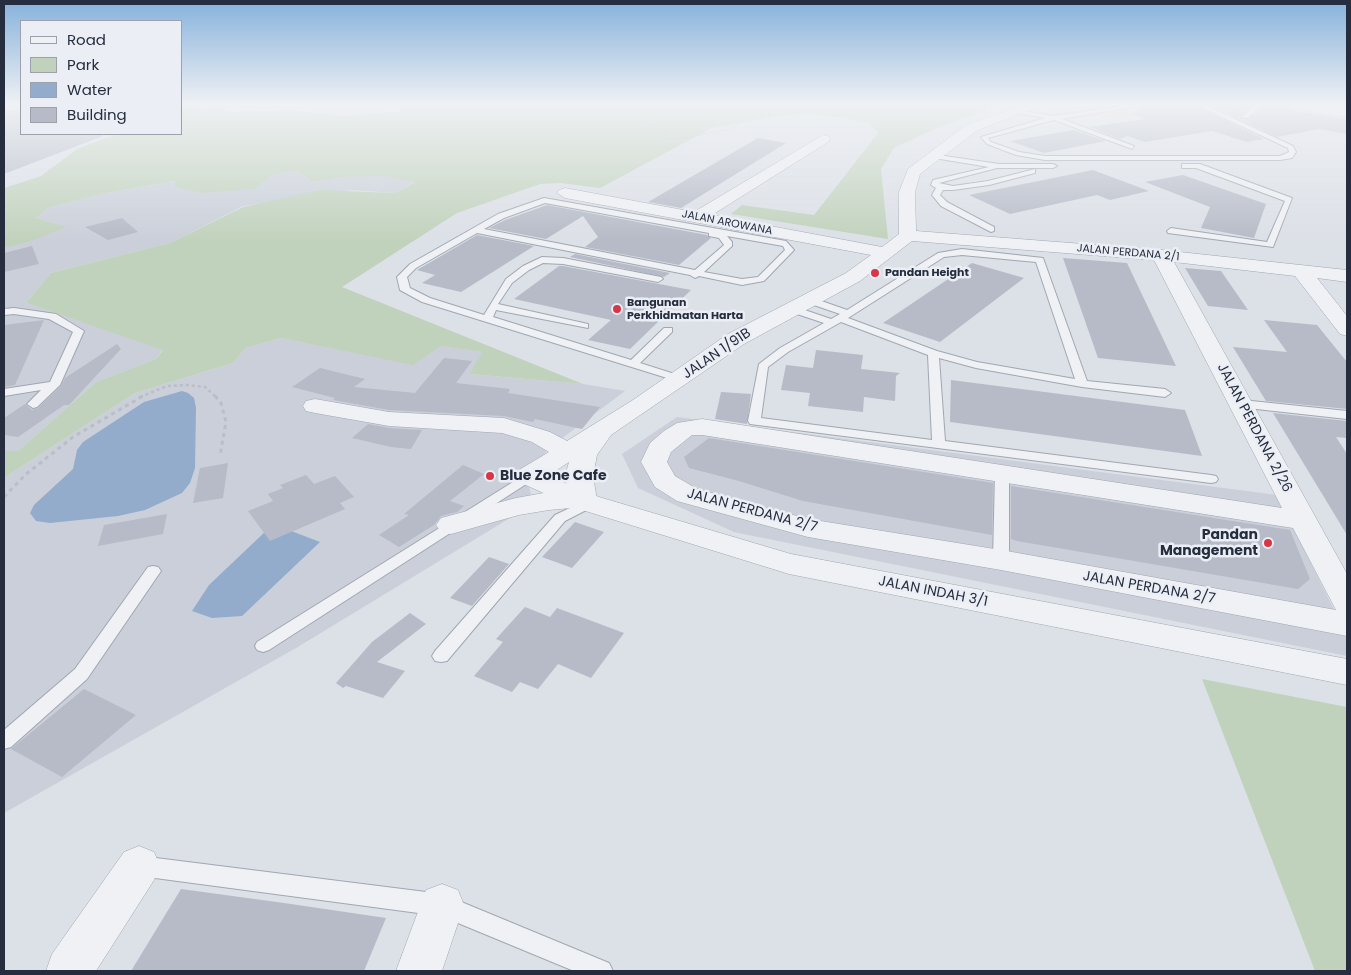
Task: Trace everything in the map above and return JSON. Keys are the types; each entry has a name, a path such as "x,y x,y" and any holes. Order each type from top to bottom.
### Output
{"street":[{"path":"698,217 806,150"},
{"path":"908,236 907,192 913,172 942,150"},
{"name":"JALAN AROWANA","path":"565,193 888,253"},
{"name":"JALAN 1/91B","path":"528,476 565,451 602,431 736,339 853,277 888,253 908,236"},
{"name":"JALAN PERDANA 2/1","path":"908,236 1161,255 1347,276"},
{"name":"JALAN PERDANA 2/26","path":"1161,255 1347,602"},
{"path":"1301,272 1347,330"},
{"path":"315,406 389,419 504,426 541,437 565,451"},
{"name":"JALAN PERDANA 2/7","path":"1302,520 702,427 686,428 673,436 659,449 654,462 665,481 687,495 808,528 1001,560 1347,624"},
{"path":"451,526 516,507 549,501 586,501 579,476 584,454 602,431"},
{"name":"JALAN INDAH 3/1","path":"528,476 586,501 789,564 1347,672"},
{"path":"70,971 139,866"},
{"path":"419,971 442,905"}],"lane":[{"path":"1006,150 1018,154 1045,158 1280,158 1289,156 1293,152 1292,150"},
{"path":"934,156 999,166 1197,166 1289,200 1270,246 1172,231"},
{"path":"999,166 936,182 935,185 953,188 989,183 1047,166"},
{"path":"940,187 936,195 944,204 991,229"},
{"path":"475,230 732,282 762,279 790,250 789,247 780,241 544,200 516,208 475,230 413,266 402,277 402,284 405,290 413,296 680,379"},
{"path":"610,212 628,219 722,236 728,242 728,246 695,275"},
{"path":"1082,384 1040,260 962,252 941,256 841,319 784,350 762,366 754,422 1211,479"},
{"path":"487,319 492,306 509,281 526,268 542,260 563,261 658,278"},
{"path":"801,305 841,319"},
{"path":"801,305 976,366 1082,384 1165,393"},
{"path":"492,306 584,326"},
{"path":"4,312 14,311 52,316 79,331 54,385 33,404"},
{"path":"633,364 668,330"},
{"path":"933,352 939,445"},
{"path":"4,392 54,385"},
{"path":"1242,404 1347,414"},
{"path":"1001,560 1002,473"},
{"path":"263,646 528,476"},
{"path":"441,656 560,518 586,501"},
{"path":"4,741 81,674 153,571"},
{"path":"139,866 442,905 601,971"}],"path":[{"path":"4,497 24,475 73,437 139,398 167,386 205,387 221,403 226,422 220,456"}],"shaded area":[{"path":"297,171 312,182 343,177 386,176 416,181 395,193 352,190 243,206 170,243 51,273 26,303 163,349 156,359 96,382 18,451 4,451 4,248 65,227 36,218 48,208 101,194 176,181 175,187 256,189 272,175"},
{"path":"281,338 413,364 441,346 483,352 469,374 583,384 625,391 549,448 527,477 533,504 296,648 4,813 4,478 135,393 233,363 246,348"},
{"path":"677,417 1277,495 1347,636 1347,656 734,532 638,488 622,454"}],"green space":[{"path":"76,150 672,150 600,188 560,183 540,184 457,213 342,287 583,384 469,374 482,352 441,346 413,365 281,338 246,348 233,363 135,393 4,478 4,451 18,451 96,382 156,359 163,350 26,303 51,273 170,243 243,207 320,190 395,193 415,182 386,176 343,177 312,182 297,171 272,175 256,189 200,193 175,187 175,181 101,194 48,208 36,218 66,227 28,242 4,248 4,188 41,176"},
{"path":"865,150 893,150 881,169 888,239 731,214 742,205 814,215"},
{"path":"1202,679 1347,707 1347,971 1315,971"}],"water":[{"path":"182,391 194,398 196,408 195,468 190,483 182,493 145,510 118,516 50,523 36,521 30,513 34,505 73,469 77,450 83,442 144,402"},
{"path":"286,529 320,542 242,616 212,618 192,611 209,585 267,530"}],"building":[{"path":"4,150 68,150 4,174"},
{"path":"738,150 776,150 681,208 648,202"},
{"path":"1034,150 1062,150 1044,153"},
{"path":"1093,170 1149,191 1110,200 1097,195 1010,214 969,195"},
{"path":"1183,175 1266,204 1254,238 1201,228 1210,207 1145,182"},
{"path":"547,205 707,235 711,238 679,265 585,247 598,237 583,216 546,239 489,228 505,220"},
{"path":"122,218 138,232 108,240 85,227"},
{"path":"477,235 534,246 461,292 422,283 435,275 417,270"},
{"path":"32,246 39,264 4,272 4,253"},
{"path":"575,254 670,273 664,277 570,257"},
{"path":"1063,258 1127,263 1176,366 1098,358"},
{"path":"972,263 1024,278 940,342 883,323"},
{"name":"Bangunan Perkhidmatan Harta","path":"559,266 691,290 630,349 588,340 611,320 514,299"},
{"path":"1185,268 1221,271 1248,310 1208,306"},
{"path":"44,320 15,385 4,387 4,325"},
{"path":"1264,320 1317,325 1347,362 1347,409 1266,401 1233,347 1287,352"},
{"path":"117,344 121,349 69,405 64,405 18,437 4,435 4,418 25,404 32,410 38,408 61,386 65,378"},
{"path":"816,350 863,355 861,369 900,373 896,376 895,401 864,397 863,412 808,406 810,393 781,390 786,365 813,368"},
{"path":"444,358 472,361 456,383 510,389 508,393 600,407 582,429 535,419 533,422 504,416 389,410 333,400 335,398 292,387 320,368 365,379 354,387 415,393"},
{"path":"951,380 1185,410 1202,456 950,422"},
{"path":"721,392 751,394 747,424 715,419"},
{"path":"1273,413 1347,421 1347,438 1336,437 1347,454 1347,535"},
{"path":"368,424 389,428 422,430 411,449 391,447 352,438"},
{"path":"709,438 993,483 992,535 803,501 689,468 684,457"},
{"path":"228,463 223,498 193,503 200,468"},
{"path":"463,465 484,474 450,501 464,506 457,512 441,516 434,525 399,547 379,535 409,515 404,514"},
{"path":"306,475 314,484 335,476 354,497 340,503 345,509 270,541 248,511 273,501 268,494 283,488 280,485"},
{"path":"1011,486 1290,530 1310,579 1298,589 1017,541 1011,539"},
{"path":"167,514 163,534 98,546 104,525"},
{"path":"575,522 604,532 572,568 542,557"},
{"path":"489,557 509,564 472,606 450,598"},
{"path":"525,607 550,617 557,608 624,633 591,678 558,664 538,689 520,682 512,692 474,676 503,642 496,639"},
{"path":"410,613 426,624 377,662 405,671 383,698 346,686 343,688 336,683 372,642"},
{"path":"84,689 136,715 62,777 11,749"},
{"path":"181,889 386,918 364,971 131,971"}],"place":[{"name":"Pandan Height","path":"875,273"},
{"name":"Bangunan Perkhidmatan Harta","path":"617,309"},
{"name":"Blue Zone Cafe","path":"490,476"},
{"name":"Pandan Management","path":"1268,543"}]}
